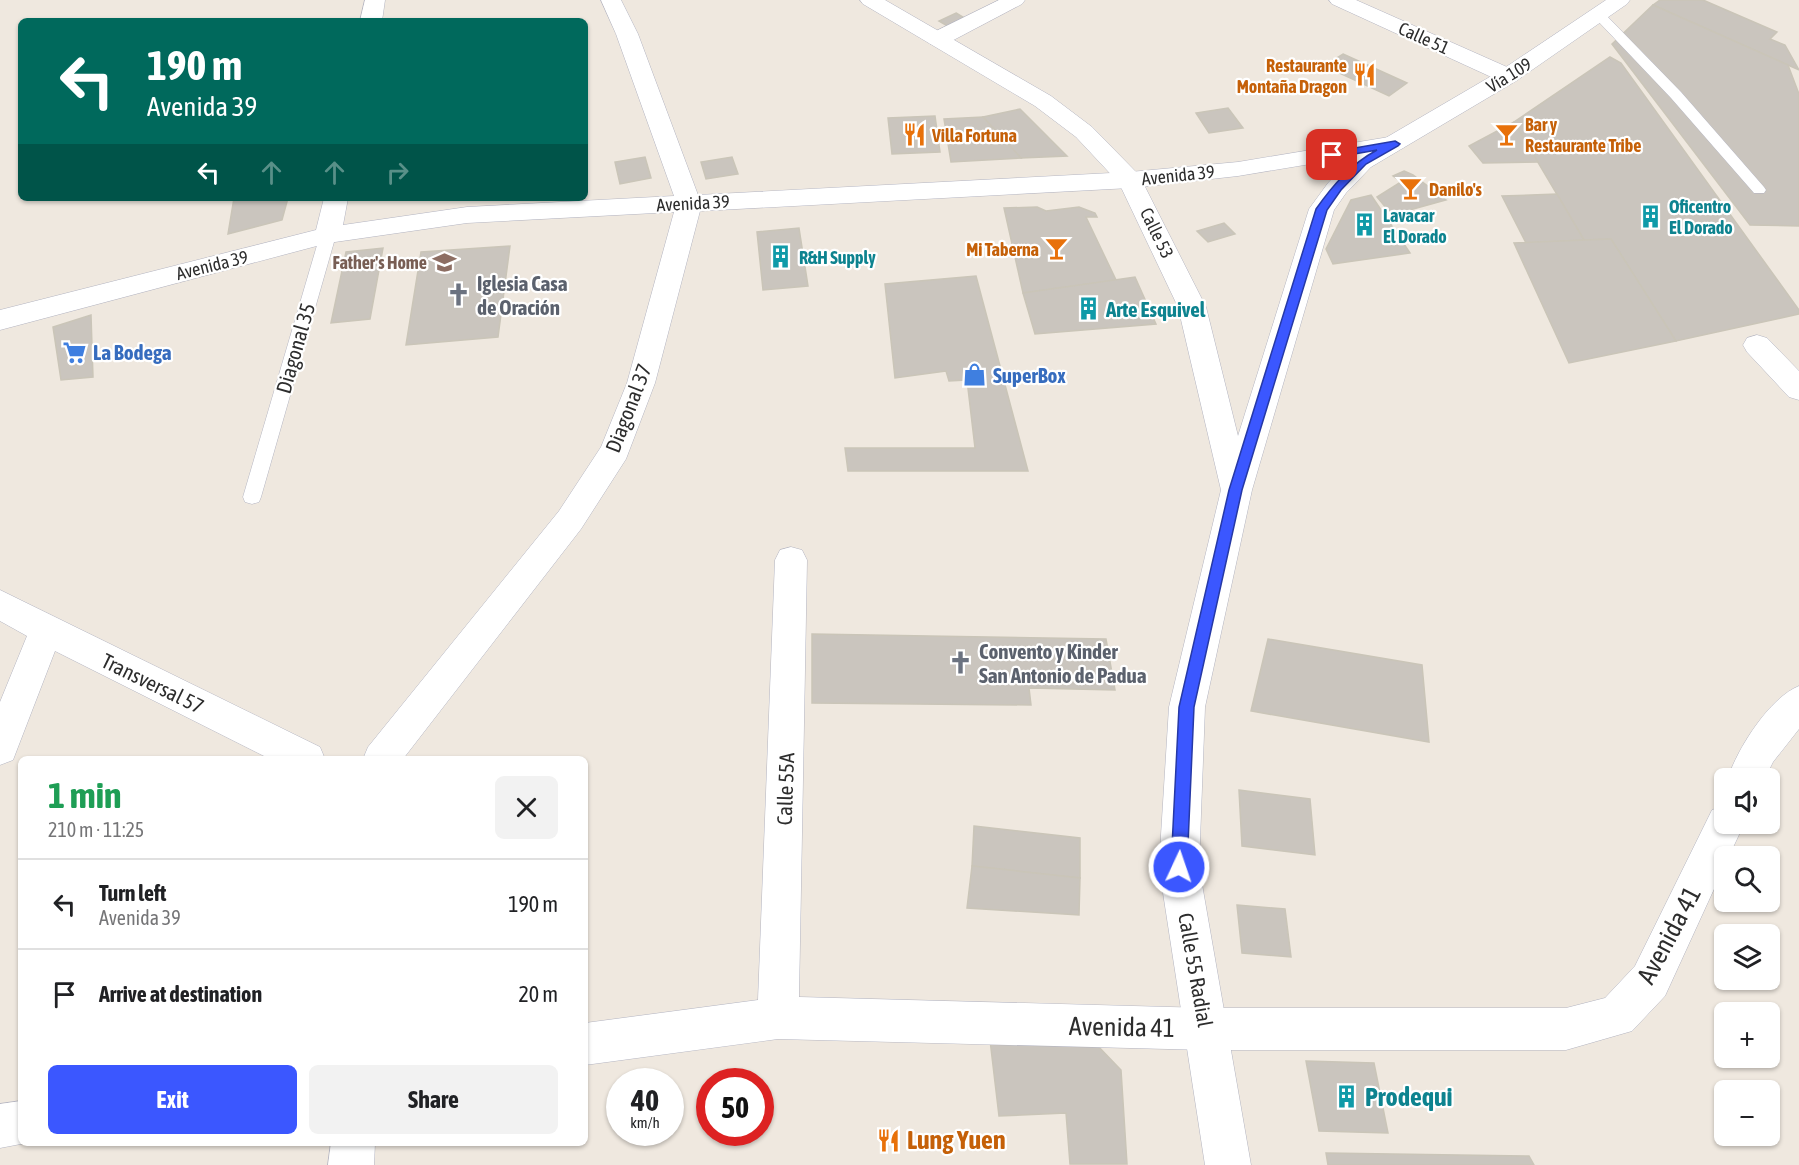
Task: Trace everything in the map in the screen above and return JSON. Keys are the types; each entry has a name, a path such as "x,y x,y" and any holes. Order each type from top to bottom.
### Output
{"street":[{"path":"372,18 375,0"},
{"path":"611,0 627,34 688,204"},
{"name":"Calle 53","path":"870,0 1043,101 1084,132 1130,180 1192,307 1236,490"},
{"path":"938,39 1015,0"},
{"name":"Calle 51","path":"1339,0 1508,76"},
{"name":"Vía 109","path":"1395,144 1508,76 1620,0"},
{"name":"Avenida 39","path":"9,318 328,236 467,215 1130,180 1238,169 1395,144"},
{"name":"Calle 55 Radial","path":"1228,1165 1179,867 1187,707 1236,490 1322,209 1337,188 1362,162 1395,144"},
{"name":"Diagonal 35","path":"328,236 335,201"},
{"name":"Diagonal 37","path":"383,756 570,520 615,451 641,383 688,204"},
{"path":"0,347 9,318"},
{"path":"1757,345 1799,389"},
{"name":"Calle 55A","path":"778,1018 791,560"},
{"name":"Transversal 57","path":"0,604 46,630 301,756"},
{"path":"0,748 46,630"},
{"path":"1751,768 1760,750 1799,702"},
{"name":"Avenida 41","path":"588,1044 778,1018 1206,1029 1566,1029 1617,1016 1650,981 1720,834"},
{"path":"0,1126 18,1123"},
{"path":"351,1165 353,1146"}],"lane":[{"path":"1599,15 1670,88 1760,190"},
{"name":"Diagonal 35","path":"252,497 328,236"}],"building":[{"path":"1660,0 1703,0 1777,32 1770,39 1785,45 1799,70 1653,5"},
{"path":"1653,5 1788,65 1799,94 1799,226 1750,225 1612,44"},
{"path":"956,13 966,19 949,27 939,21"},
{"name":"Restaurante Montaña Dragon","path":"1343,54 1407,83 1389,96 1324,66"},
{"name":"Oficentro El Dorado","path":"1610,57 1621,63 1799,310 1799,314 1676,341 1611,239 1584,240 1514,122"},
{"path":"1228,108 1243,128 1209,133 1196,113"},
{"path":"1020,109 1067,156 1021,158 983,117"},
{"name":"Villa Fortuna","path":"935,116 940,152 892,154 888,118"},
{"path":"983,117 1021,158 951,162 944,119"},
{"name":"Bar y Restaurante Tribe","path":"1514,122 1538,162 1483,163 1469,146"},
{"path":"645,157 651,178 620,184 615,162"},
{"path":"732,157 738,174 706,179 701,162"},
{"name":"Danilo's","path":"1404,171 1413,175 1446,200 1392,215 1377,197 1401,182 1393,176"},
{"path":"1557,194 1584,240 1526,243 1502,196"},
{"name":"Lavacar El Dorado","path":"1371,195 1410,253 1333,264 1326,249 1351,200"},
{"path":"234,201 287,201 282,220 228,234"},
{"name":"Mi Taberna","path":"1037,207 1046,211 1079,207 1095,213 1097,217 1086,217 1116,280 1023,293 1004,208"},
{"path":"1224,223 1235,234 1208,242 1197,231"},
{"name":"R&H Supply","path":"799,228 808,286 763,290 757,232"},
{"path":"1611,239 1676,341 1569,363 1514,243"},
{"name":"Iglesia Casa de Oración","path":"510,246 498,337 406,345 421,252"},
{"path":"383,248 370,319 331,323 346,252"},
{"name":"SuperBox","path":"976,276 1028,471 848,471 845,448 975,448 967,380 949,381 946,371 895,378 885,284"},
{"name":"Arte Esquivel","path":"1135,277 1156,324 1035,334 1023,293"},
{"name":"La Bodega","path":"91,315 93,377 61,380 53,327"},
{"name":"Convento y Kinder San Antonio de Padua","path":"812,634 1106,639 1115,690 1029,688 1031,705 812,703"},
{"path":"1268,639 1422,665 1429,742 1251,711"},
{"path":"1239,790 1310,799 1315,855 1242,846"},
{"path":"974,826 1080,838 1080,878 972,866"},
{"path":"972,866 1080,878 1079,915 967,908"},
{"path":"1237,905 1285,909 1291,957 1242,953"},
{"path":"990,1040 1095,1043 1121,1070 1127,1164 1070,1164 1066,1113 999,1116"},
{"name":"Prodequi","path":"1306,1061 1374,1063 1388,1133 1319,1131"},
{"path":"1326,1153 1529,1156 1534,1165 1328,1165"}],"place":[{"name":"Restaurante Montaña Dragon","path":"1365,75"},
{"name":"Bar y Restaurante Tribe","path":"1507,134"},
{"name":"Villa Fortuna","path":"914,135"},
{"name":"Danilo's","path":"1411,189"},
{"name":"Oficentro El Dorado","path":"1651,216"},
{"name":"Lavacar El Dorado","path":"1365,225"},
{"name":"Mi Taberna","path":"1057,249"},
{"name":"R&H Supply","path":"781,257"},
{"name":"Father's Home","path":"445,262"},
{"name":"Iglesia Casa de Oración","path":"459,295"},
{"name":"Arte Esquivel","path":"1088,309"},
{"name":"La Bodega","path":"75,352"},
{"name":"SuperBox","path":"975,375"},
{"name":"Convento y Kinder San Antonio de Padua","path":"961,663"},
{"name":"Prodequi","path":"1347,1097"},
{"name":"Lung Yuen","path":"889,1140"}],"route":[{"path":"1179,867 1187,707 1236,490 1322,209 1337,188 1362,162 1395,144 1332,155"}]}
